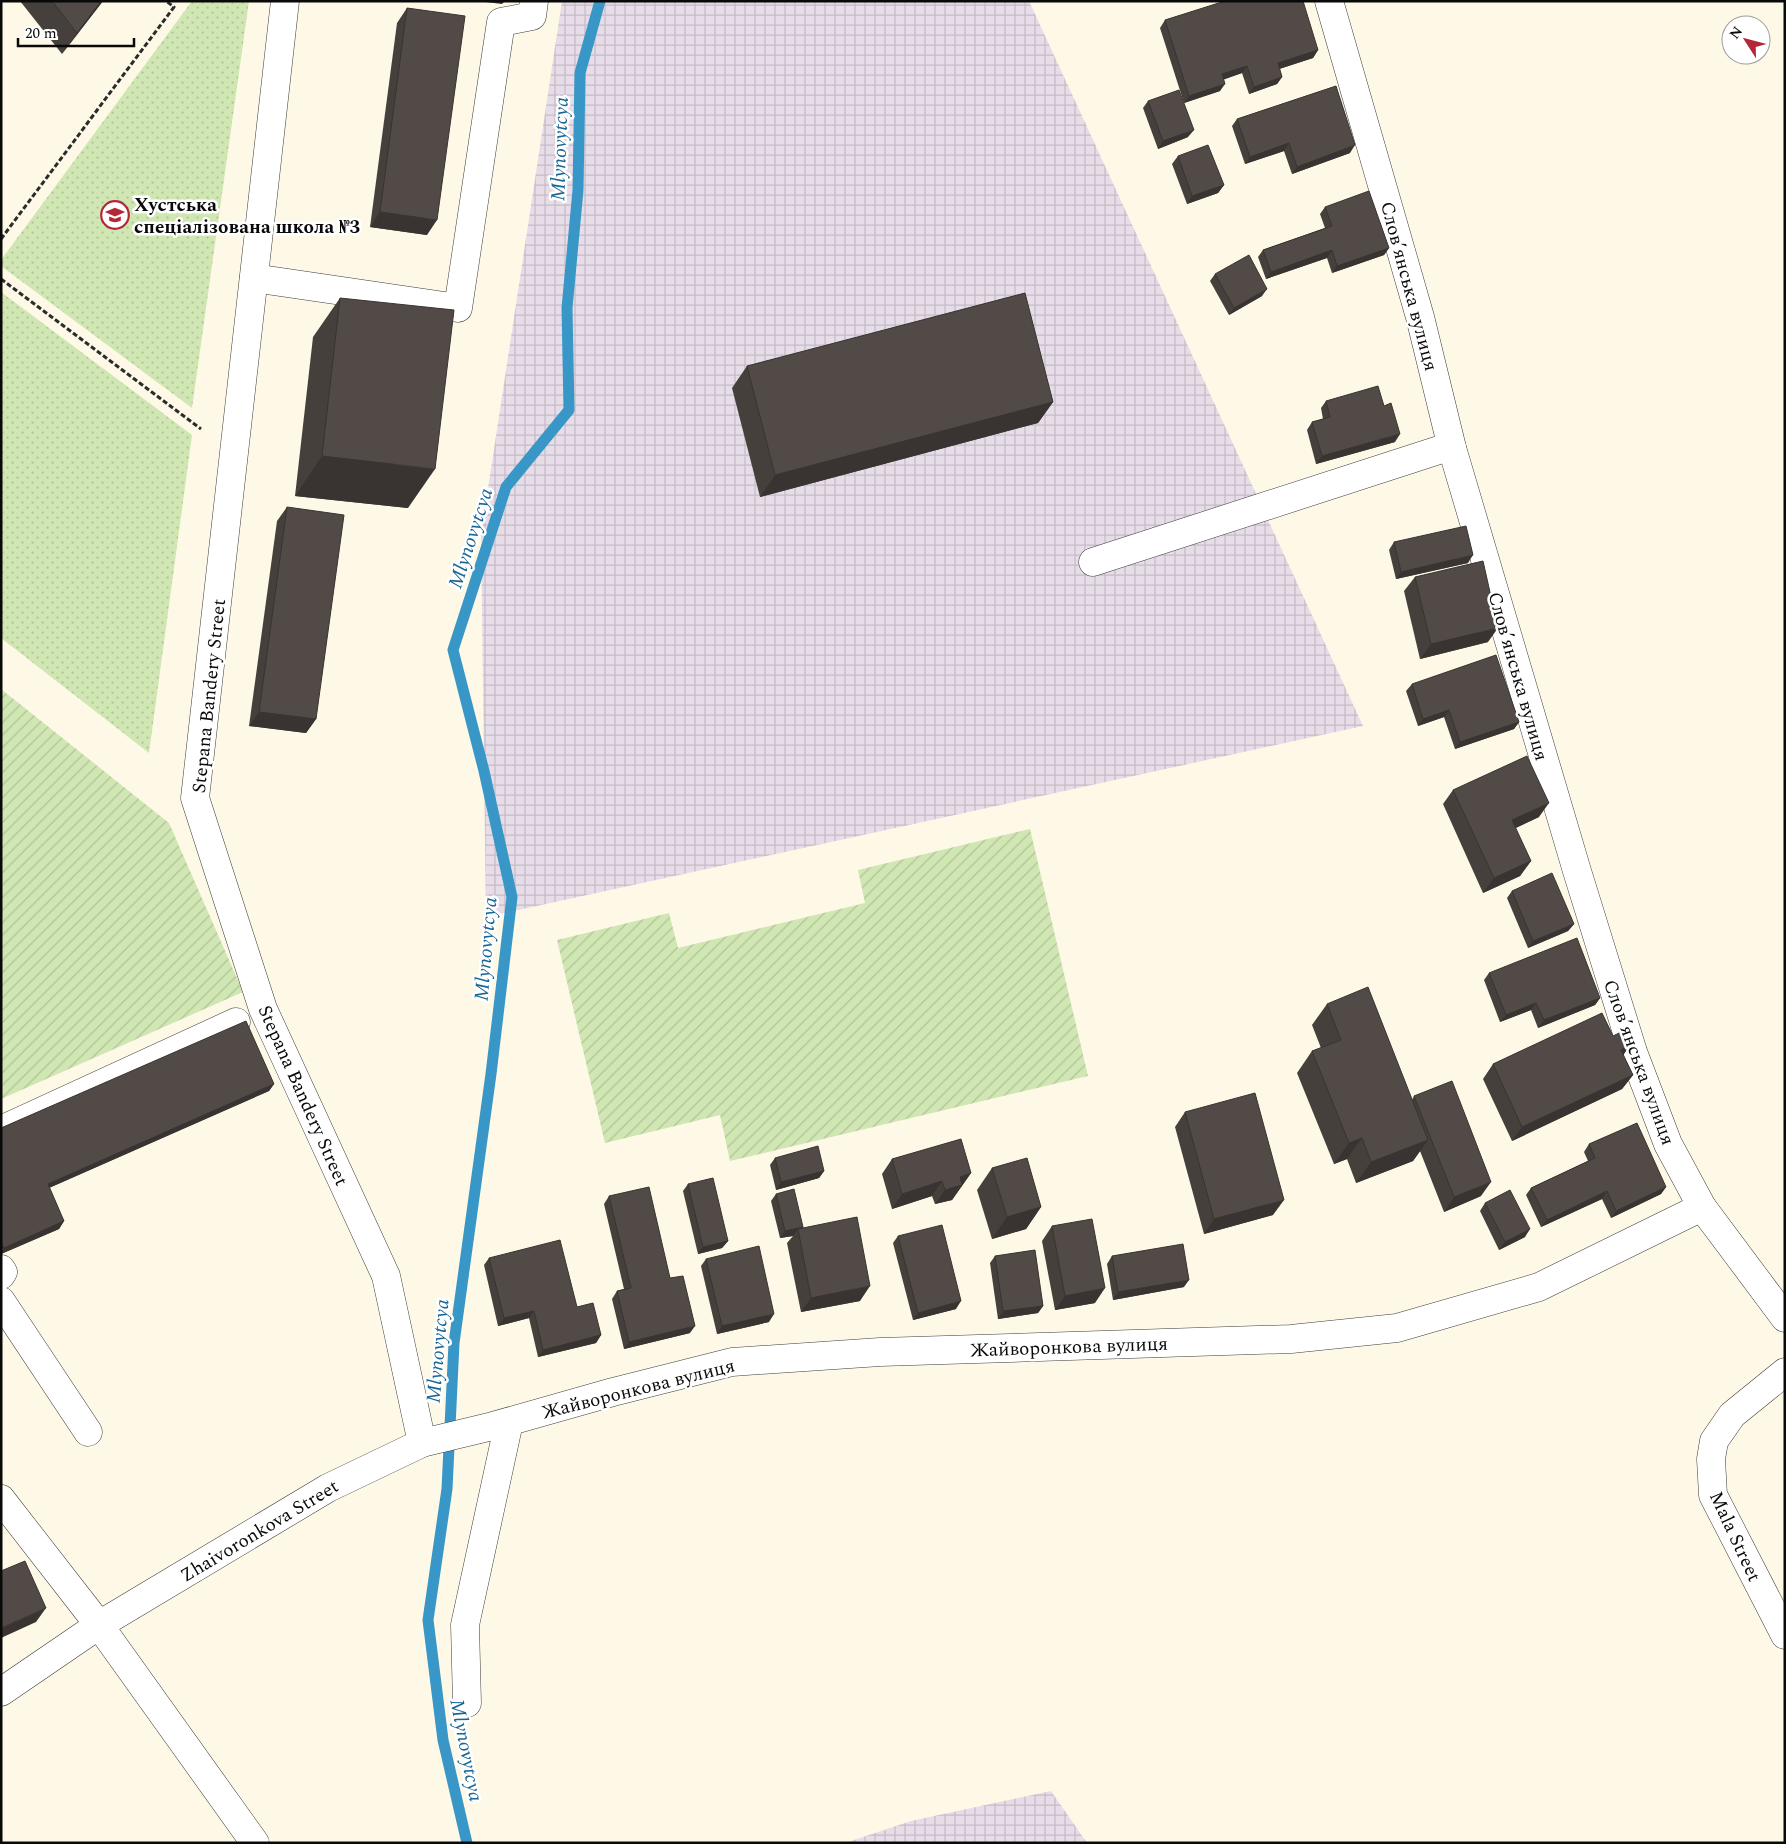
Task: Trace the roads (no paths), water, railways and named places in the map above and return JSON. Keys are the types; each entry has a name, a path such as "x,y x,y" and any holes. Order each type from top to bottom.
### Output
{"street":[{"name":"Stepana Bandery Street","path":"285,1 195,798 264,1009 386,1276 422,1442"},
{"path":"254,278 458,308 501,22 532,16 534,1"},
{"name":"Словʼянська вулиця","path":"1329,1 1420,317 1452,448 1577,871 1633,1052 1668,1144 1702,1207 1785,1318"},
{"path":"1092,562 1439,450 1452,448"},
{"path":"1,1130 236,1022"},
{"name":"Жайворонкова вулиця","path":"422,1442 501,1424 613,1392 732,1362 880,1352 1291,1339 1397,1328 1539,1287 1702,1207"},
{"path":"1,1269 3,1272 1,1275"},
{"path":"1,1301 88,1432"},
{"name":"Mala Street","path":"1785,1372 1732,1415 1714,1441 1711,1460 1713,1494 1785,1635"},
{"path":"467,1703 465,1625 501,1424"},
{"name":"Zhaivoronkova Street","path":"1,1692 99,1625 328,1488 422,1442"},
{"path":"1,1499 99,1625 255,1843"}],"waterway":[{"name":"Mlynovytcya","path":"467,1843 443,1740 428,1620 447,1489 454,1343 491,1074 512,897 484,771 453,650 506,487 569,410 567,308 578,190 580,73 600,1"}],"place":[{"name":"Хустська спеціалізована школа №3","path":"115,215"}]}
